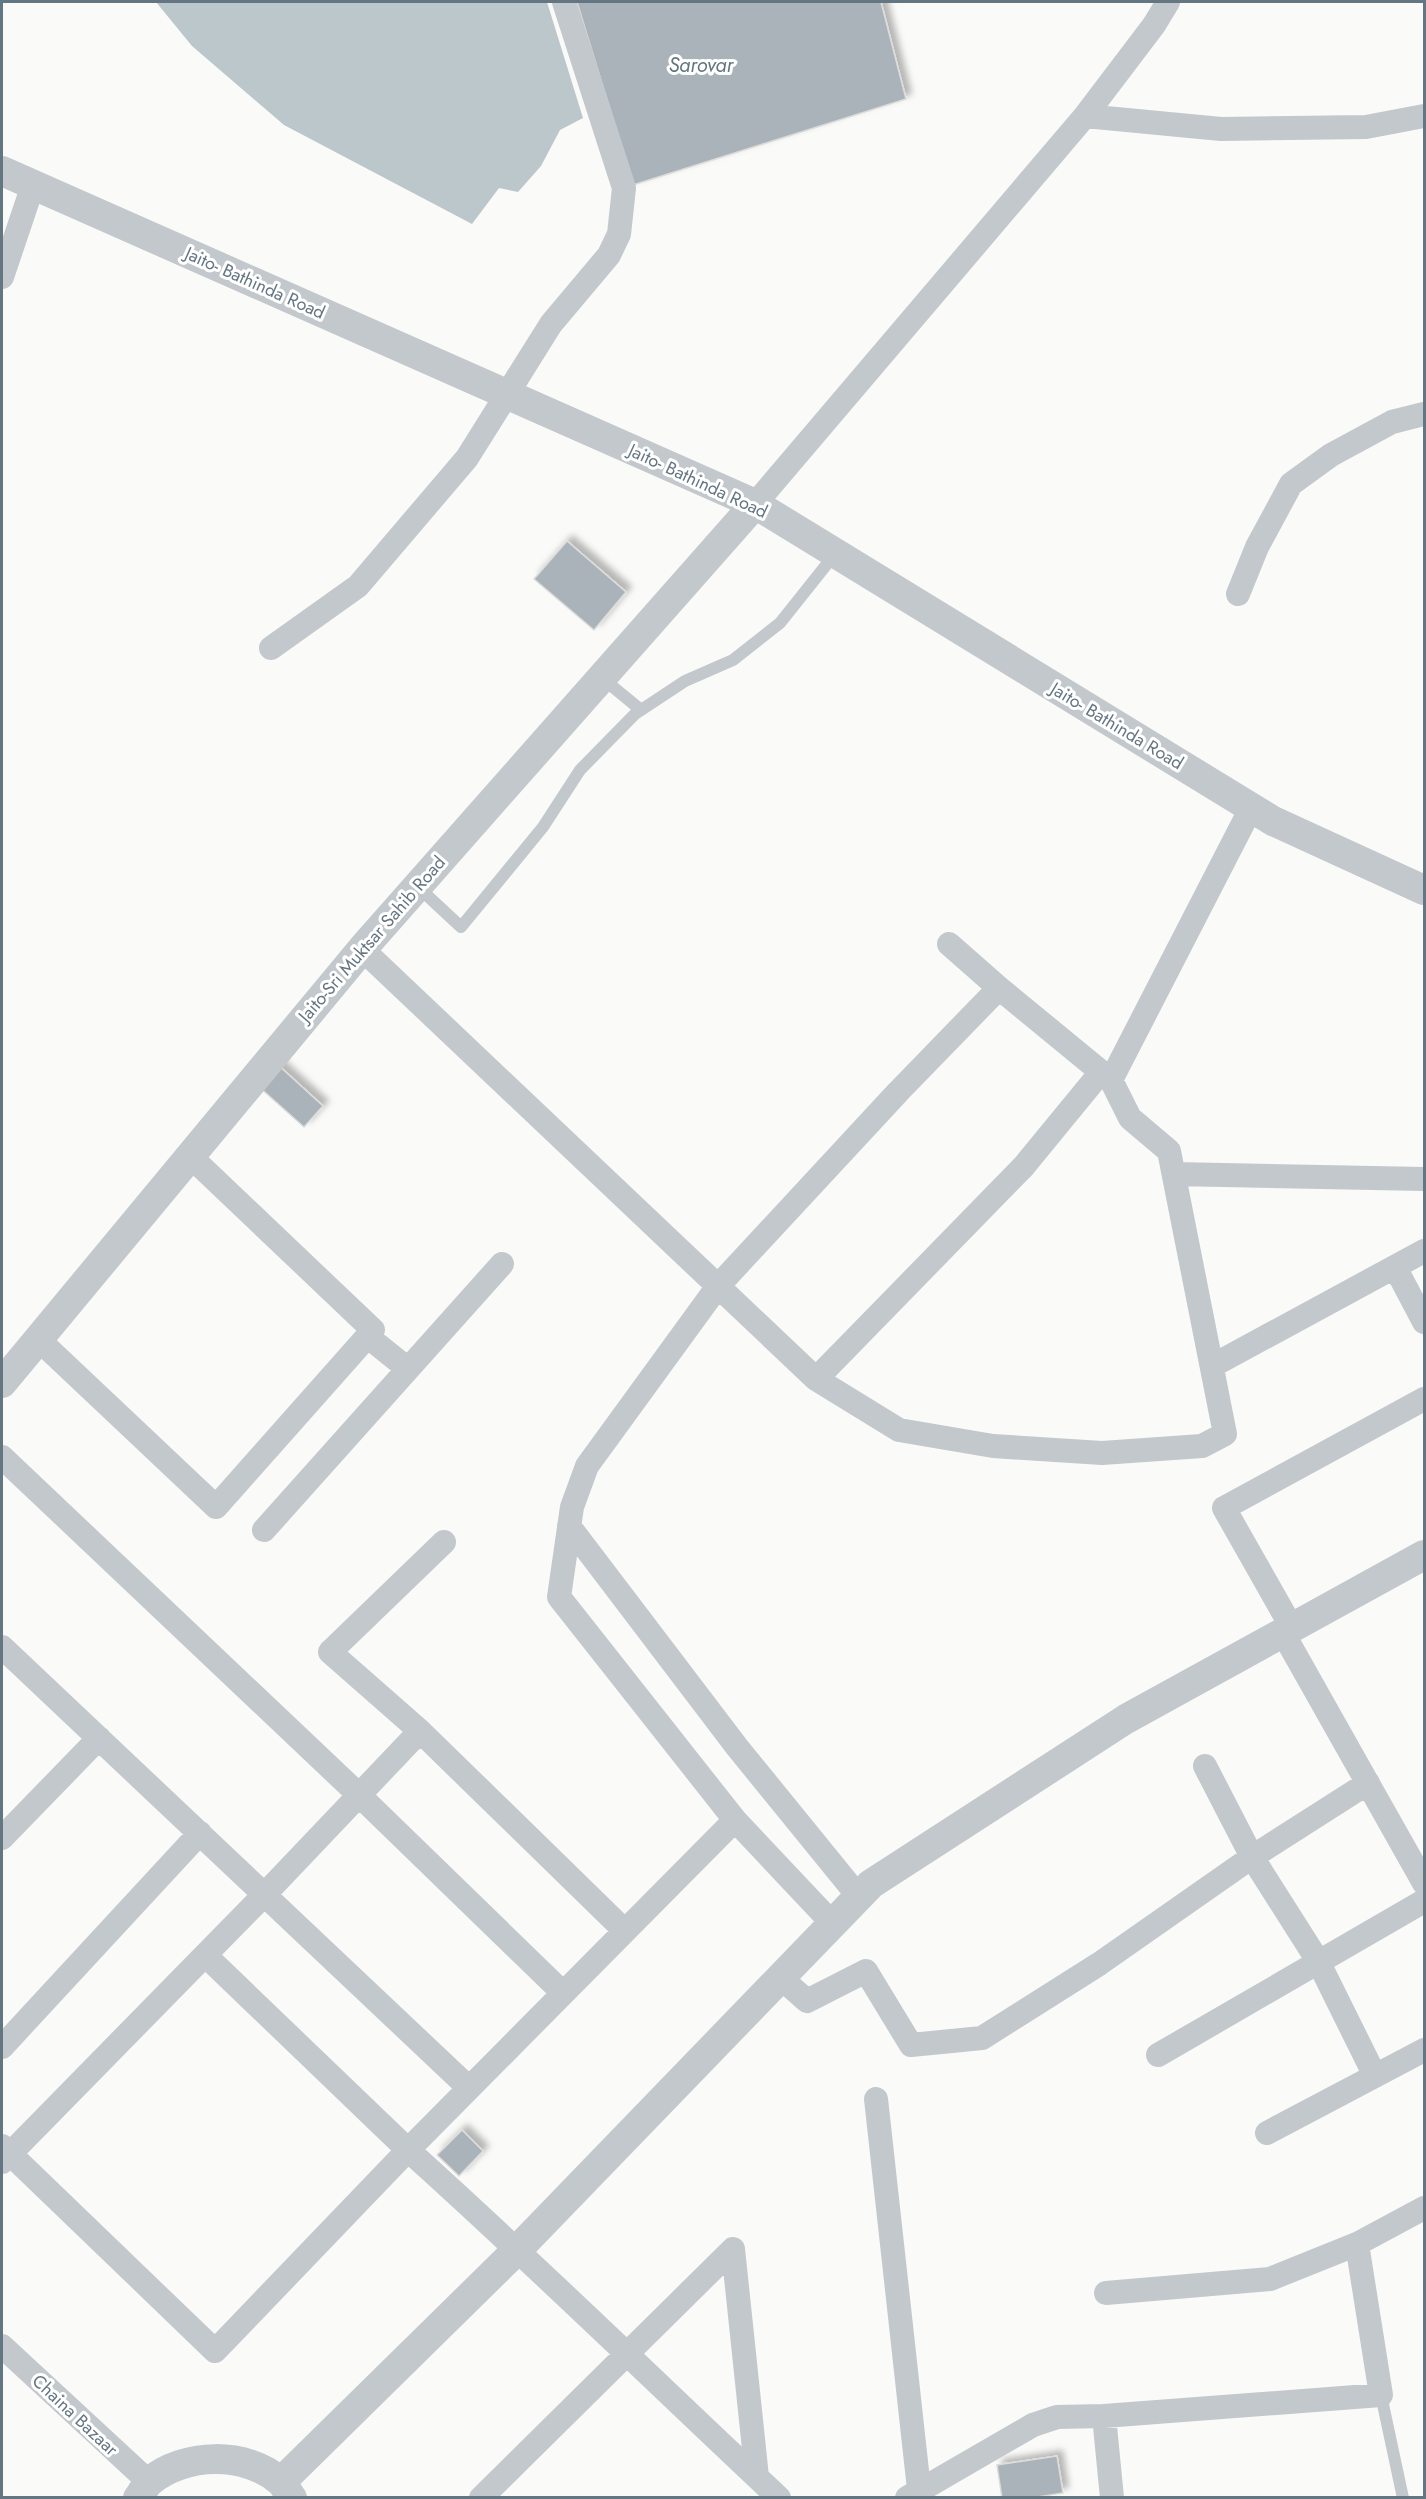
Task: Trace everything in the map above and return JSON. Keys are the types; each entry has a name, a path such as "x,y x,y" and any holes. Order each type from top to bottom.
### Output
{"street":[{"path":"271,648 358,586 467,458 551,324 609,255 619,234 624,188 564,2"},
{"path":"755,504 1085,116 1154,25 1168,2"},
{"path":"1085,116 1221,129 1366,127 1425,116"},
{"name":"Jaito- Bathinda Road","path":"2,171 755,504 1273,821 1425,890"},
{"path":"2,277 33,185"},
{"path":"1238,594 1257,547 1291,484 1330,455 1392,422 1425,414"},
{"name":"Jaito-Sri Muktsar Sahib Road","path":"2,1383 362,949 755,504"},
{"path":"816,1379 1024,1166 1106,1076 1251,807"},
{"path":"362,949 816,1379 899,1430 993,1446 1102,1453 1202,1446 1225,1434 1169,1151 1130,1118 1106,1076 999,988 950,944"},
{"path":"833,1924 735,1820 559,1597 572,1507 587,1466 718,1286 898,1092 999,988"},
{"path":"38,1339 216,1507 373,1330 190,1156"},
{"path":"1174,1174 1425,1179"},
{"path":"1212,1366 1425,1251"},
{"path":"264,1530 502,1264"},
{"path":"1395,1267 1425,1322"},
{"path":"368,1336 408,1369"},
{"path":"1425,1399 1224,1508 1368,1783 1425,1883"},
{"path":"2,1457 359,1795 563,1994"},
{"path":"569,1526 730,1738 859,1897"},
{"path":"444,1542 330,1652 420,1731 625,1931"},
{"path":"144,2490 174,2468 201,2459 230,2459 258,2468 286,2490 871,1884 1126,1719 1425,1555"},
{"path":"2,1647 469,2088"},
{"path":"420,1731 265,1894 4,2154 215,2351 408,2150 735,1820"},
{"path":"2,1838 99,1738"},
{"path":"1205,1766 1252,1857 1318,1961 1375,2076"},
{"path":"781,1978 807,2001 866,1971 912,2045 982,2038 1099,1964 1252,1857 1368,1783"},
{"path":"2,2047 200,1833"},
{"path":"1158,2055 1425,1901"},
{"path":"205,1954 408,2150 518,2249 779,2498"},
{"path":"1267,2133 1425,2050"},
{"path":"876,2099 915,2495 1033,2425 1057,2418 1381,2395 1357,2244"},
{"path":"1106,2293 1270,2279 1357,2244 1425,2208"},
{"path":"481,2498 733,2249 757,2477"},
{"name":"Chaina Bazaar","path":"2,2346 144,2490"},
{"path":"1104,2416 1112,2498"}],"lane":[{"path":"417,886 461,927 543,827 580,770 641,710 685,681 733,660 780,623 836,554"},
{"path":"602,678 641,710"},
{"path":"1381,2395 1403,2498"}],"shaded area":[{"path":"156,2 547,2 583,118 560,130 541,166 518,192 499,188 472,224 284,125 192,46"}],"building":[{"path":"577,2 881,2 906,99 633,185"},
{"path":"567,541 626,592 594,630 534,579"},
{"path":"277,1064 323,1106 304,1127 258,1086"},
{"path":"462,2130 483,2151 459,2176 437,2155"},
{"path":"1057,2456 1063,2493 1031,2498 1002,2498 997,2465"}],"water label":[{"name":"Sarovar","path":"701,65"}]}
